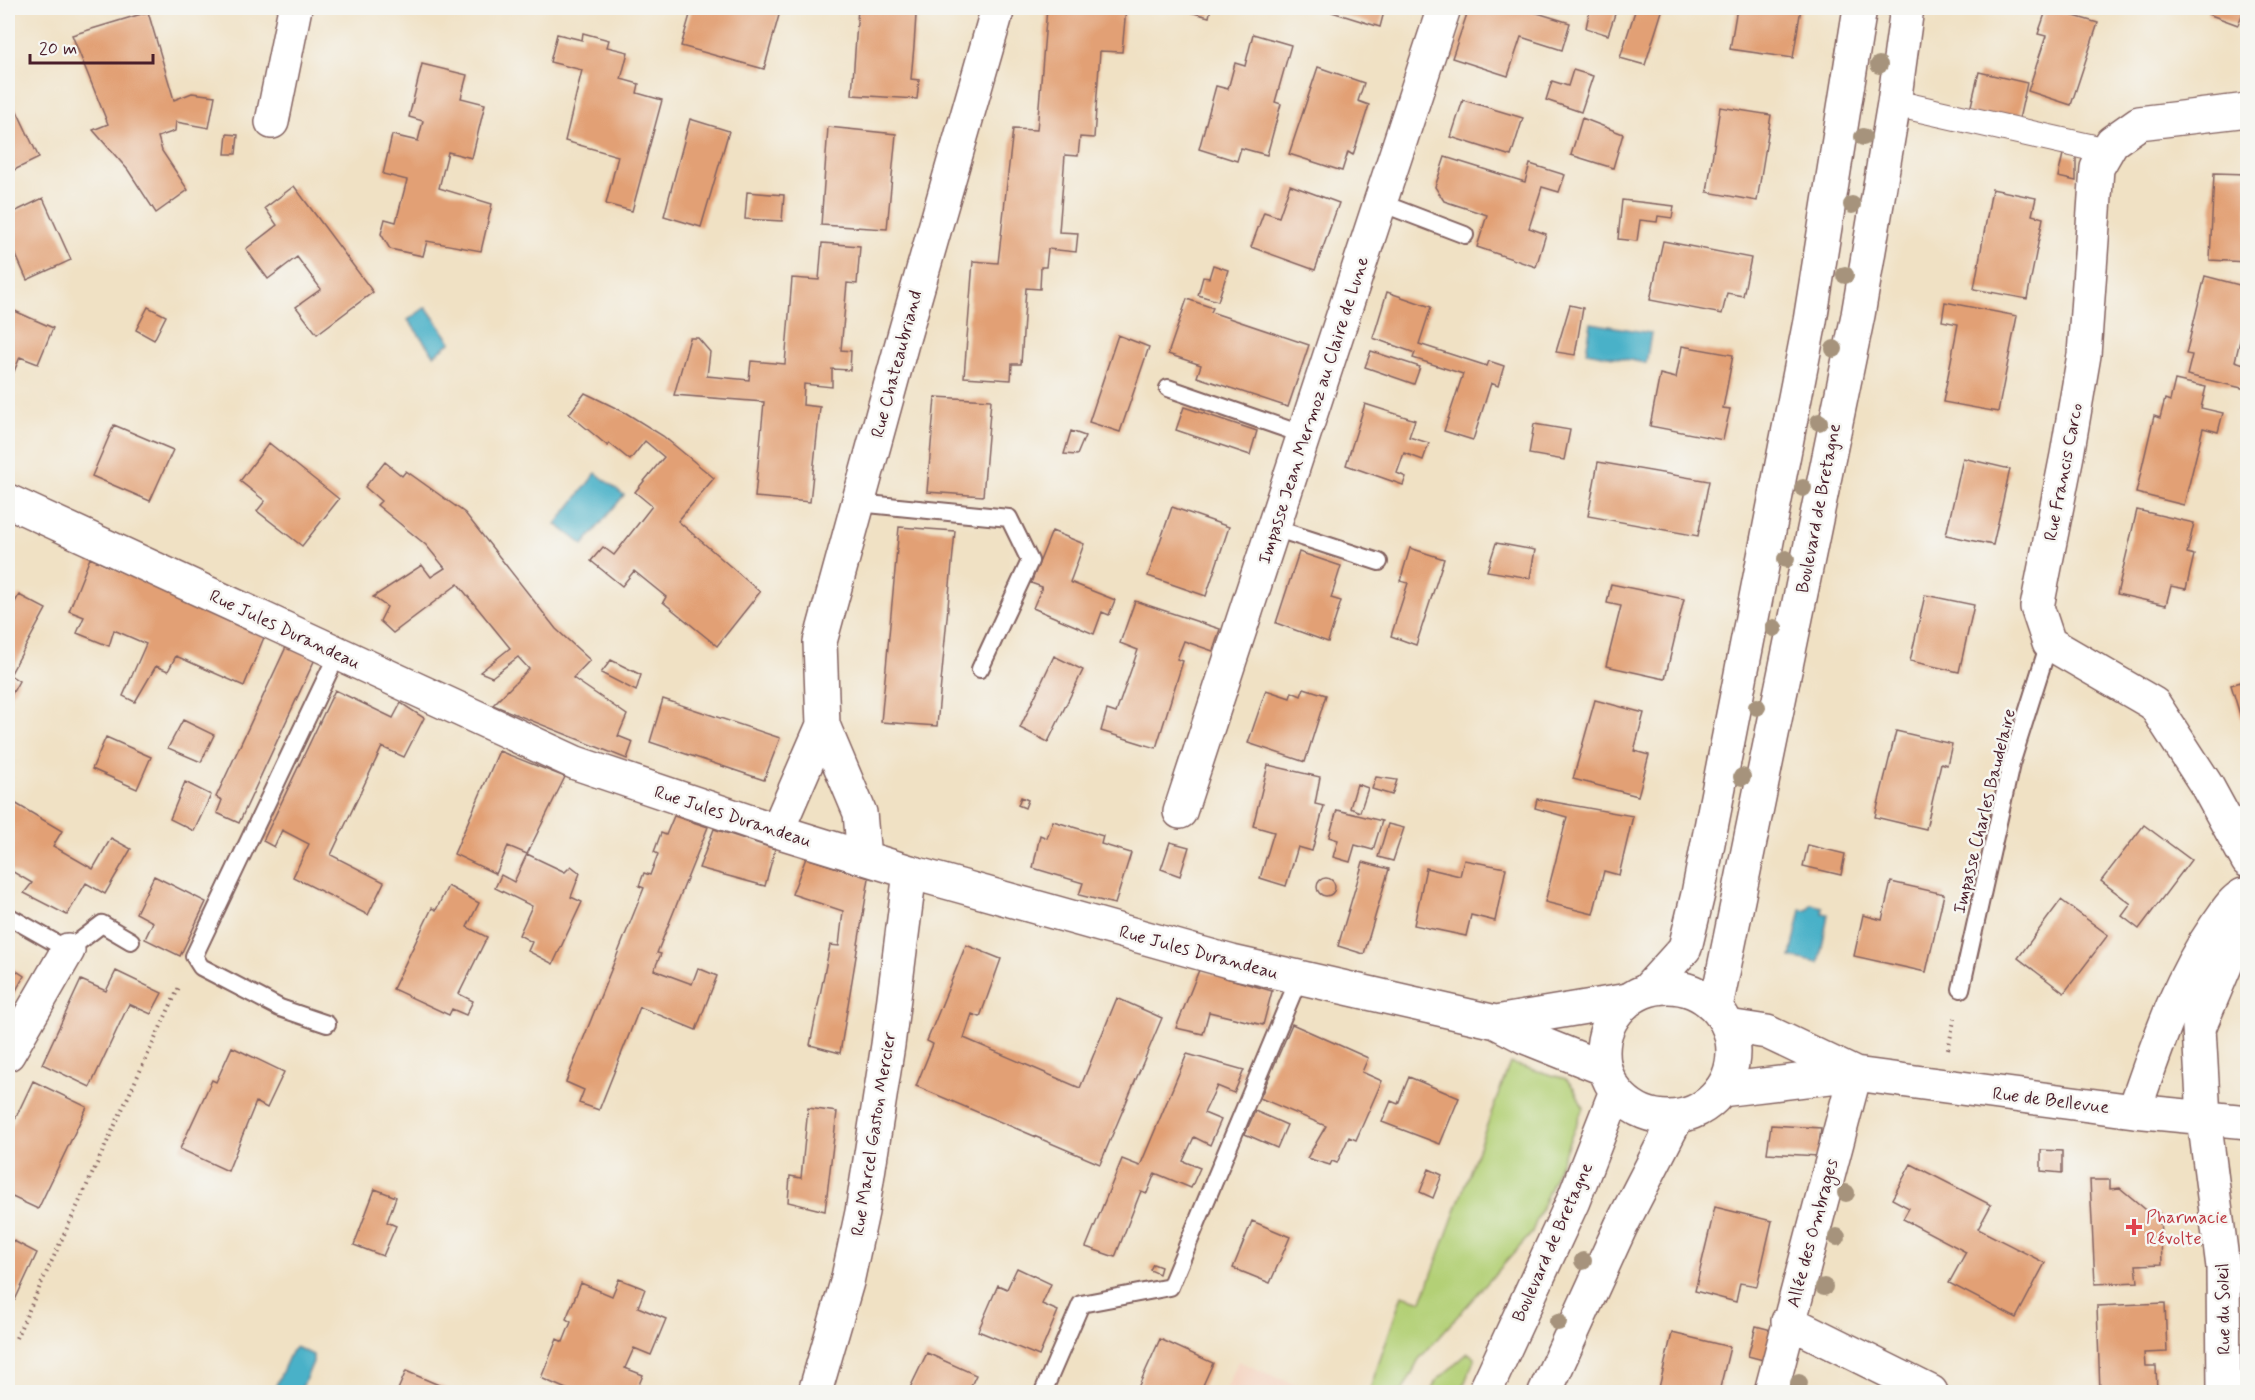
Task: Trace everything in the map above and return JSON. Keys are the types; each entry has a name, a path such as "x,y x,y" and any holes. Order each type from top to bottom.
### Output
{"street":[{"path":"272,122 296,8"},
{"name":"Rue Chateaubriand","path":"864,858 860,813 823,725 820,642 998,8"},
{"name":"Impasse Jean Mermoz au Claire de Lune","path":"1180,812 1444,8"},
{"path":"1637,995 1666,987 1684,989 1701,996 1722,1016 1733,1047 1730,1070 1721,1090 1701,1108 1677,1117 1642,1112 1627,1103 1610,1080 1603,1050 1606,1031 1615,1014 1685,948 1698,894 1810,321 1860,8"},
{"name":"Boulevard de Bretagne","path":"1722,1016 1735,903 1774,726 1853,338 1894,103 1907,8"},
{"path":"1894,103 2107,151"},
{"name":"Rue Francis Carco","path":"2049,643 2037,607 2084,355 2097,168 2112,142 2139,123 2247,110"},
{"name":"Rue Jules Durandeau","path":"8,501 576,763 777,831 910,872 1232,962 1496,1022 1610,1080"},
{"path":"2049,643 2154,704 2207,786 2247,861"},
{"name":"Rue Chateaubriand","path":"777,831 823,725"},
{"name":"Rue Marcel Gaston Mercier","path":"815,1392 847,1282 862,1212 888,1045 910,872"},
{"path":"2134,1111 2163,1024 2199,950 2234,901 2247,892"},
{"name":"Rue du Soleil","path":"2224,1392 2236,1352 2204,1118 2199,1028 2247,912"},
{"path":"8,1054 68,950"},
{"name":"Rue Jules Durandeau","path":"1496,1022 1637,995"},
{"name":"Rue de Bellevue","path":"1722,1016 1767,1032 1855,1074"},
{"name":"Rue de Bellevue","path":"1721,1090 1855,1074 2134,1111 2247,1122"},
{"name":"Allée des Ombrages","path":"1771,1392 1855,1074"},
{"name":"Boulevard de Bretagne","path":"1485,1392 1573,1201 1610,1080"},
{"path":"1545,1392 1621,1226 1677,1117"},
{"path":"1788,1321 1931,1392"}],"lane":[{"path":"1380,203 1465,235"},
{"path":"1168,388 1304,435"},
{"path":"858,504 1009,518 1030,561 980,669"},
{"path":"1274,528 1379,562"},
{"name":"Impasse Charles Baudelaire","path":"1961,988 2011,764 2049,643"},
{"path":"327,1024 280,1008 201,967 194,956 338,653"},
{"path":"8,916 68,950 102,924 132,941"},
{"path":"1043,1392 1081,1304 1170,1287 1299,978"}],"path":[{"path":"16,1338 194,956"},
{"path":"1941,1085 1961,988"}],"shaded area":[{"path":"1238,1361 1312,1392 1225,1392"}],"green space":[{"path":"1510,1063 1566,1079 1574,1088 1583,1108 1531,1234 1420,1358 1402,1392 1369,1392 1402,1295 1422,1301"},
{"path":"1468,1353 1475,1357 1461,1392 1430,1392 1436,1381"}],"water":[{"path":"426,307 451,342 434,355 408,320"},
{"path":"1591,323 1651,333 1646,363 1586,352"},
{"path":"596,473 624,495 583,545 556,524"},
{"path":"1811,904 1822,907 1822,913 1828,914 1819,963 1791,957 1801,909 1807,910"},
{"path":"296,1347 313,1355 313,1362 300,1392 273,1392 291,1352"}],"building":[{"path":"692,8 781,8 764,69 681,46"},
{"path":"858,8 924,8 924,16 916,15 911,79 919,80 917,99 852,95"},
{"path":"1047,8 1126,8 1122,52 1100,51 1094,138 1080,137 1078,156 1065,155 1059,232 1078,233 1076,252 1048,249 1046,267 1041,267 1040,289 1026,288 1021,364 1012,364 1011,380 964,377 973,261 998,263 1013,129 1037,130"},
{"path":"1192,8 1211,8 1209,17 1190,12"},
{"path":"1333,8 1385,8 1380,27 1332,12"},
{"path":"1469,8 1521,8 1570,23 1562,50 1521,37 1508,76 1452,58"},
{"path":"1590,8 1617,8 1608,35 1586,28"},
{"path":"1636,8 1663,8 1645,65 1620,58"},
{"path":"1737,8 1801,8 1793,58 1730,49"},
{"path":"2047,8 2098,23 2071,105 2028,91 2046,36 2038,34"},
{"path":"2211,8 2245,8 2238,25 2208,14"},
{"path":"148,12 174,100 192,93 215,96 209,128 176,122 175,131 158,137 162,151 188,190 156,213 128,170 93,130 108,124 72,35"},
{"path":"583,33 609,40 607,47 628,52 621,79 639,84 637,93 662,100 632,211 606,204 618,156 565,141 582,70 550,62 557,34 582,40"},
{"path":"1253,34 1291,45 1275,102 1281,104 1267,155 1241,148 1237,161 1199,149 1216,86 1228,89 1235,63 1245,66"},
{"path":"422,64 467,75 461,98 485,104 472,158 448,152 439,188 492,204 481,251 427,241 423,256 390,249 381,234 385,219 396,222 407,180 383,174 392,135 418,141 423,121 409,117"},
{"path":"1318,67 1364,83 1358,101 1369,105 1353,155 1348,152 1342,171 1289,154"},
{"path":"1573,70 1593,76 1581,112 1546,100 1552,81 1568,86"},
{"path":"1979,72 2027,83 2018,124 1969,114"},
{"path":"8,92 39,158 8,173"},
{"path":"1463,100 1523,118 1511,156 1451,137"},
{"path":"1720,107 1771,115 1757,201 1707,192"},
{"path":"1582,118 1623,134 1613,168 1571,155"},
{"path":"690,119 729,131 701,227 664,216"},
{"path":"828,127 896,134 887,229 821,225"},
{"path":"227,134 238,135 236,154 225,154"},
{"path":"2063,154 2076,157 2076,181 2058,177"},
{"path":"1445,157 1525,182 1530,164 1565,175 1559,192 1542,187 1529,228 1546,234 1536,267 1477,247 1487,215 1444,201 1435,187"},
{"path":"2214,173 2247,174 2247,262 2210,260"},
{"path":"1290,185 1339,203 1315,270 1251,247 1264,212 1279,217"},
{"path":"294,186 373,292 317,334 296,307 321,289 297,257 268,279 246,249 277,225 265,208"},
{"path":"1992,189 2036,198 2032,215 2043,218 2027,299 1974,289"},
{"path":"747,192 784,195 782,221 745,219"},
{"path":"43,198 71,260 27,280 8,237 8,215"},
{"path":"1622,200 1674,206 1672,218 1658,216 1657,222 1640,220 1637,241 1618,239"},
{"path":"1663,241 1751,258 1743,296 1727,293 1722,314 1650,300"},
{"path":"822,243 860,246 857,284 847,283 841,350 851,351 850,370 832,369 832,387 804,384 803,405 820,407 810,502 755,497 764,402 674,395 690,338 698,338 710,352 707,376 749,380 751,361 785,364 792,278 819,280"},
{"path":"1213,265 1228,270 1218,301 1198,295 1203,277 1209,278"},
{"path":"2205,276 2247,287 2247,312 2235,361 2247,365 2246,389 2187,375 2192,355 2186,354"},
{"path":"1387,292 1431,307 1419,344 1487,366 1489,361 1504,366 1498,386 1491,383 1473,440 1444,431 1463,374 1413,358 1415,353 1373,338"},
{"path":"1187,299 1213,308 1211,312 1309,345 1288,407 1197,377 1201,365 1168,354"},
{"path":"1945,302 2017,316 1998,412 1943,402 1958,324 1942,321"},
{"path":"1570,305 1583,308 1575,355 1556,352"},
{"path":"148,307 166,316 154,340 136,330"},
{"path":"8,308 53,328 38,364 20,357 8,386"},
{"path":"1118,335 1149,347 1120,432 1089,422"},
{"path":"1682,346 1733,355 1723,408 1730,409 1723,440 1650,426 1660,374 1676,378"},
{"path":"1371,351 1420,367 1414,384 1365,367"},
{"path":"2175,380 2206,387 2201,408 2223,413 2218,432 2203,428 2184,505 2136,493 2154,416 2160,418 2165,399 2170,401"},
{"path":"585,393 626,413 663,436 714,478 678,521 760,592 717,646 663,602 666,597 634,571 622,586 591,561 603,547 614,555 652,506 635,492 664,457 645,441 630,460 609,443 608,446 603,442 569,414"},
{"path":"935,397 991,400 983,496 927,492"},
{"path":"1365,404 1415,420 1409,437 1429,443 1423,460 1404,453 1397,473 1406,477 1403,485 1346,465"},
{"path":"1184,407 1257,431 1250,455 1176,430"},
{"path":"1534,424 1570,430 1564,460 1529,454"},
{"path":"114,425 173,450 150,501 92,476"},
{"path":"1071,431 1085,436 1077,455 1064,454"},
{"path":"269,443 339,499 302,546 257,511 265,501 240,481"},
{"path":"1963,458 2010,469 1993,545 1946,535"},
{"path":"385,462 402,476 406,471 465,513 556,629 590,660 573,678 627,715 618,736 633,742 627,759 493,705 529,669 518,657 492,677 480,672 510,648 458,584 393,633 380,621 387,607 373,597 422,565 431,577 445,568 426,545 377,505 381,501 365,487"},
{"path":"1598,462 1709,481 1698,536 1588,516"},
{"path":"1172,507 1229,527 1206,596 1148,576"},
{"path":"2137,510 2194,523 2187,553 2194,555 2186,589 2171,586 2166,605 2117,594"},
{"path":"899,527 955,531 937,726 881,722"},
{"path":"1052,531 1084,544 1070,582 1115,600 1109,615 1102,612 1094,634 1033,608 1042,587 1031,583"},
{"path":"1496,543 1535,550 1530,578 1487,571"},
{"path":"1410,548 1444,559 1416,645 1391,636 1408,583 1400,581"},
{"path":"1299,552 1341,566 1331,598 1341,601 1328,642 1276,623"},
{"path":"90,558 265,635 244,686 176,656 168,671 156,666 135,702 123,696 146,644 114,630 109,646 77,633 84,617 69,611"},
{"path":"1611,584 1684,599 1665,679 1606,666 1621,606 1607,603"},
{"path":"19,595 46,609 10,675 19,681 8,701 8,614"},
{"path":"1925,595 1974,605 1959,672 1910,661"},
{"path":"1135,601 1220,629 1213,651 1184,641 1177,659 1183,661 1156,748 1101,731 1107,710 1116,713 1138,650 1120,643"},
{"path":"287,645 315,659 239,823 217,813 222,800 216,797"},
{"path":"1054,656 1083,670 1048,742 1020,728"},
{"path":"611,660 641,675 636,691 601,673"},
{"path":"2247,680 2247,730 2245,731 2231,685"},
{"path":"1304,688 1326,695 1305,762 1248,743 1266,690 1290,698 1292,692 1301,696"},
{"path":"335,690 393,718 401,703 424,718 404,757 382,747 331,855 384,882 368,915 293,877 309,844 282,830 274,847 263,841"},
{"path":"663,699 780,738 764,780 650,742"},
{"path":"1595,700 1644,713 1634,751 1649,755 1638,796 1573,779"},
{"path":"183,720 214,735 201,762 168,748"},
{"path":"1896,731 1952,744 1947,765 1941,763 1926,829 1875,817"},
{"path":"106,737 151,757 137,789 92,769"},
{"path":"499,751 565,777 527,854 508,846 496,874 454,854"},
{"path":"1268,765 1320,777 1315,804 1324,806 1312,851 1298,847 1286,886 1260,878 1274,832 1253,826"},
{"path":"1376,777 1397,780 1392,795 1372,789"},
{"path":"185,782 211,795 194,831 170,819"},
{"path":"1357,784 1368,788 1360,812 1350,808"},
{"path":"1021,797 1028,800 1025,808 1018,805"},
{"path":"8,799 62,831 53,846 93,869 111,838 131,849 105,894 86,883 67,915 24,893 32,883 10,870 8,875"},
{"path":"1537,799 1633,816 1619,875 1604,871 1593,914 1545,902 1567,817 1535,808"},
{"path":"1337,810 1382,821 1373,850 1355,845 1350,862 1333,857 1338,840 1329,837"},
{"path":"674,816 708,827 657,953 661,954 654,970 692,984 698,968 717,976 696,1030 640,1007 599,1110 579,1103 584,1090 566,1082 644,888 639,886 644,873 650,875 658,854 654,852 661,833 666,835"},
{"path":"1053,821 1103,836 1101,844 1131,853 1115,904 1079,895 1083,883 1033,868 1040,835 1047,838"},
{"path":"1388,824 1404,828 1393,861 1378,857"},
{"path":"2144,825 2191,860 2139,929 2122,916 2131,904 2101,881"},
{"path":"714,829 775,849 765,886 699,868"},
{"path":"1170,842 1189,847 1180,876 1161,869"},
{"path":"1808,845 1845,854 1841,875 1803,866"},
{"path":"527,854 565,872 571,866 580,873 571,897 582,902 553,964 528,951 532,942 519,935 532,906 495,888 501,875 514,882"},
{"path":"806,858 869,878 840,1053 810,1045 830,945 839,946 843,911 792,894"},
{"path":"1464,860 1506,868 1495,921 1471,915 1466,936 1414,925 1426,868 1460,876"},
{"path":"1363,862 1389,869 1364,954 1338,946"},
{"path":"154,876 206,902 180,956 145,939 153,922 136,913"},
{"path":"1326,878 1332,881 1335,887 1332,893 1326,896 1320,893 1317,887 1320,881"},
{"path":"1891,882 1944,894 1926,972 1854,956 1863,915 1882,920"},
{"path":"448,886 479,903 467,927 487,937 459,994 473,1001 466,1015 452,1009 449,1015 393,989 432,908 436,910"},
{"path":"2061,900 2108,935 2064,993 2018,958"},
{"path":"966,945 1001,959 980,1017 972,1014 964,1038 1080,1088 1117,998 1162,1018 1100,1164 916,1086 933,1044 927,1041"},
{"path":"8,965 24,976 8,1005"},
{"path":"1199,970 1272,991 1263,1025 1209,1012 1203,1034 1176,1028"},
{"path":"116,971 162,993 151,1014 129,1004 90,1087 42,1064 81,980 106,991"},
{"path":"1292,1024 1368,1058 1362,1072 1382,1081 1356,1140 1349,1137 1337,1163 1332,1161 1330,1165 1307,1158 1326,1126 1260,1098"},
{"path":"232,1047 284,1072 267,1108 256,1102 228,1171 180,1149 212,1080 216,1082"},
{"path":"1187,1054 1244,1070 1234,1093 1217,1086 1204,1113 1221,1120 1210,1145 1194,1137 1183,1161 1200,1168 1191,1188 1155,1173 1147,1193 1141,1191 1115,1257 1086,1247 1122,1159 1140,1166"},
{"path":"1409,1077 1459,1098 1440,1144 1382,1122 1391,1101 1398,1104"},
{"path":"33,1081 87,1107 38,1209 8,1195 8,1134"},
{"path":"808,1108 837,1112 825,1211 788,1202 790,1176 801,1178"},
{"path":"1255,1111 1287,1125 1277,1148 1245,1134"},
{"path":"1771,1125 1821,1128 1818,1156 1767,1153"},
{"path":"2041,1150 2062,1151 2062,1173 2041,1171"},
{"path":"1911,1164 1991,1205 1978,1229 2045,1263 2016,1318 1949,1283 1966,1252 1903,1219 1909,1208 1892,1199"},
{"path":"1429,1169 1442,1175 1433,1198 1420,1192"},
{"path":"2090,1180 2110,1180 2110,1189 2120,1188 2151,1214 2160,1214 2162,1264 2136,1265 2138,1282 2095,1284"},
{"path":"375,1189 396,1197 387,1222 396,1226 383,1256 354,1245"},
{"path":"1715,1207 1772,1221 1757,1286 1740,1283 1736,1302 1695,1291"},
{"path":"1252,1221 1290,1237 1270,1283 1233,1268"},
{"path":"8,1238 37,1253 15,1300 8,1297"},
{"path":"1153,1264 1161,1267 1159,1274 1150,1270"},
{"path":"1017,1268 1051,1284 1042,1304 1058,1311 1039,1356 978,1331 998,1285 1007,1289"},
{"path":"619,1279 645,1289 638,1307 666,1319 651,1355 634,1348 625,1368 643,1375 636,1392 573,1392 541,1378 557,1339 563,1342 571,1322 566,1319 581,1283 612,1296"},
{"path":"2165,1303 2167,1352 2144,1353 2145,1366 2156,1366 2157,1392 2100,1392 2097,1306"},
{"path":"1756,1326 1775,1331 1767,1361 1748,1356"},
{"path":"1672,1333 1730,1347 1719,1392 1658,1392"},
{"path":"1160,1339 1213,1363 1200,1392 1136,1392"},
{"path":"927,1353 976,1375 968,1392 908,1392"},
{"path":"406,1371 455,1392 397,1392"}],"place":[{"name":"Pharmacie Révolte","path":"2134,1227"}]}
